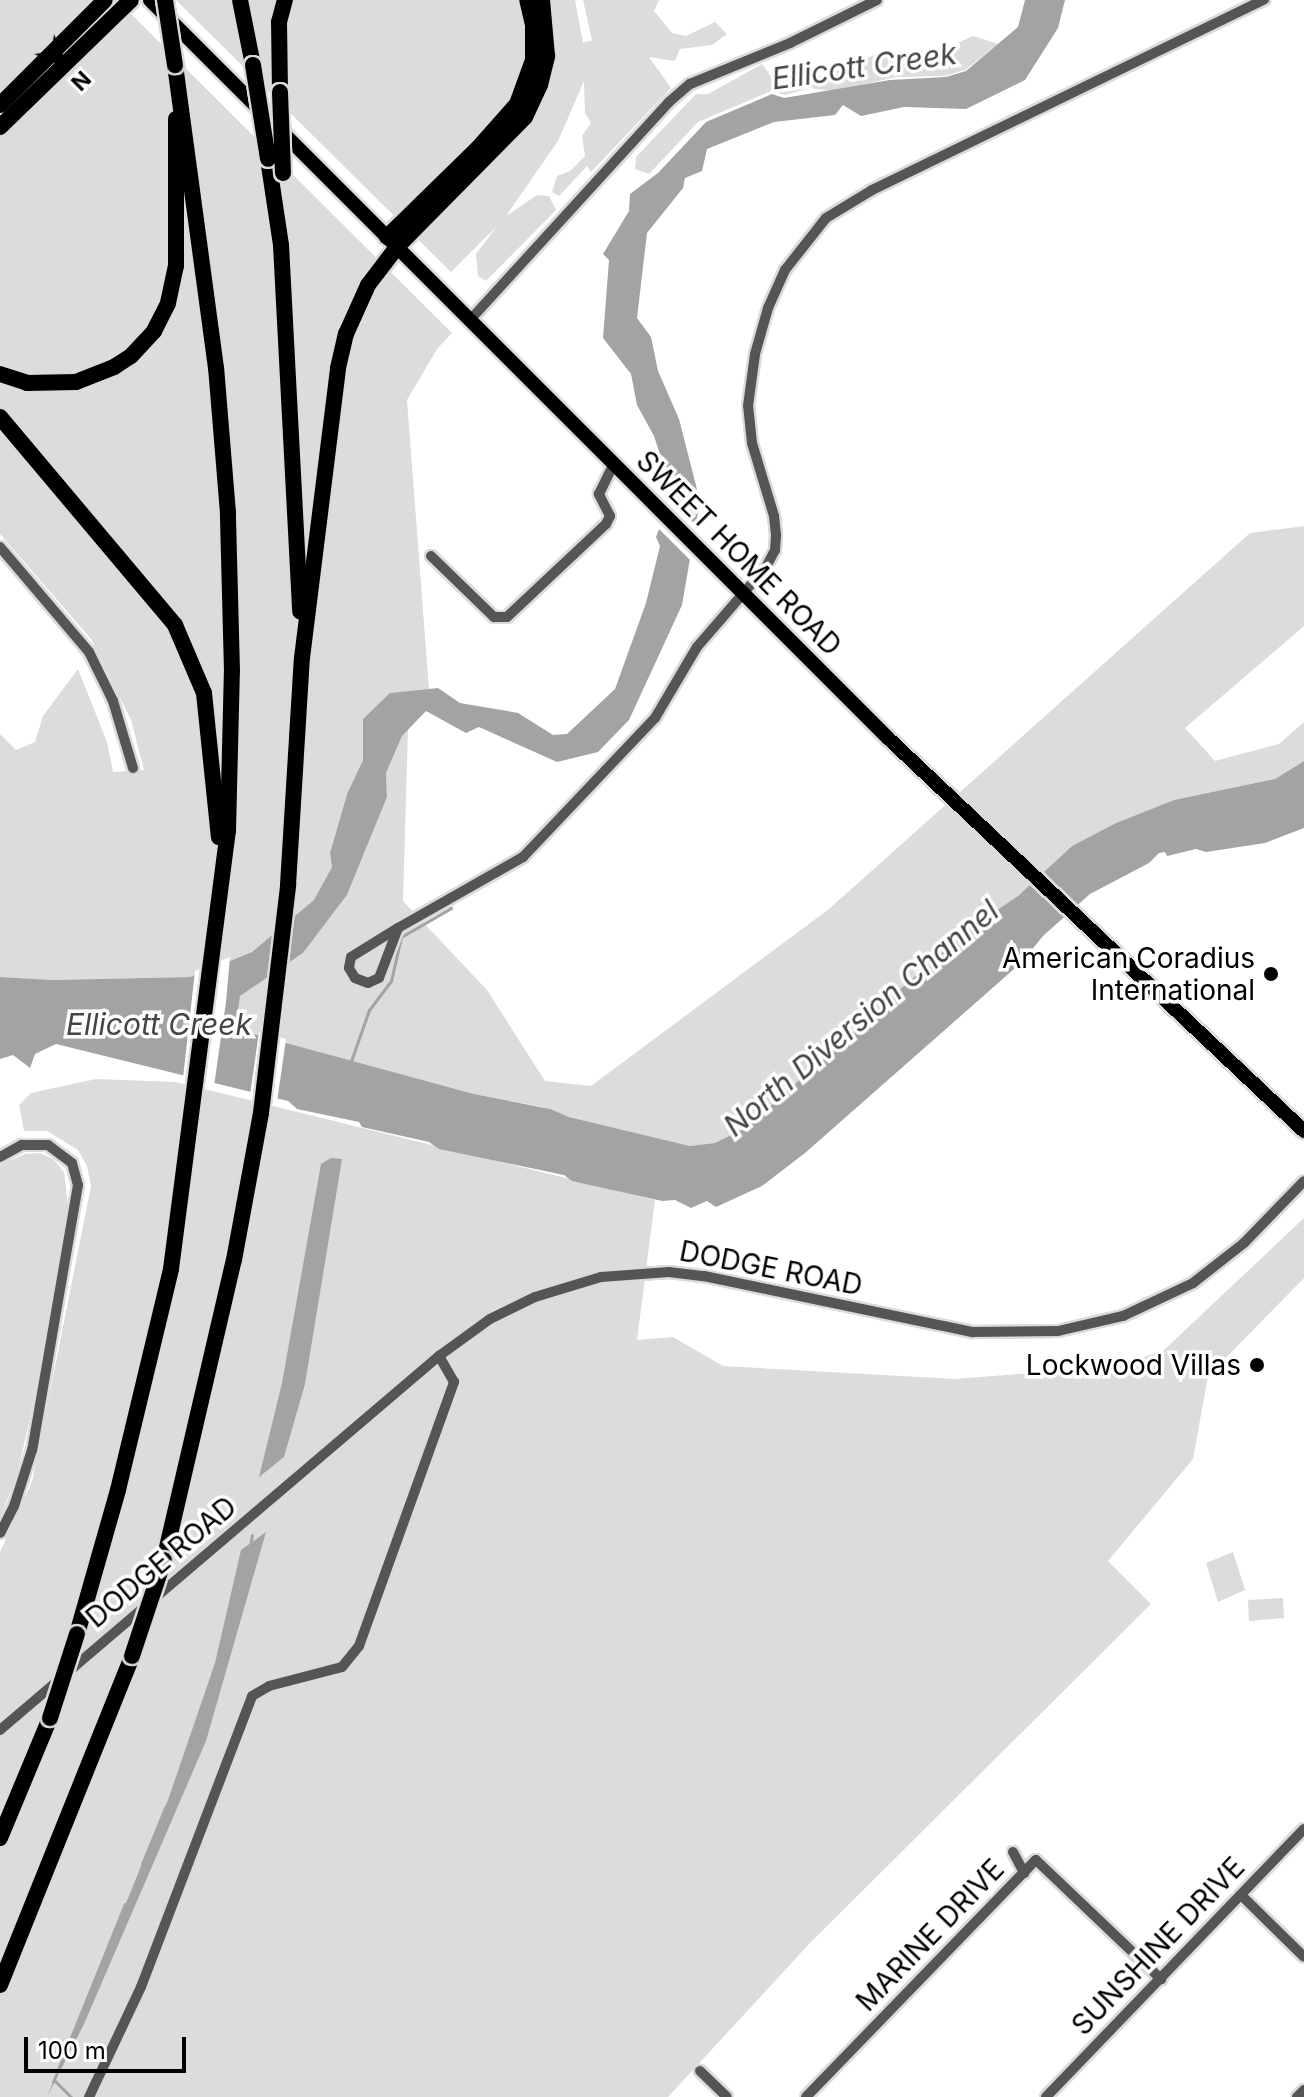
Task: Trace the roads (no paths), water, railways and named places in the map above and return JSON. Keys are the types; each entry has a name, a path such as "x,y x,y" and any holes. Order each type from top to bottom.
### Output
{"highway":[{"path":"0,105 105,0"},
{"path":"0,127 131,0"},
{"path":"0,1838 50,1718 77,1634 118,1490 171,1269 228,831 232,671 228,513 216,368 165,0"},
{"path":"240,0 281,245"},
{"path":"285,0 279,22 283,173 281,245 302,658"},
{"path":"0,1985 132,1656 164,1560 234,1260 257,1135 276,1004 291,846 302,658 340,356 357,305 392,242 517,104 533,60 533,25 527,0"},
{"path":"392,242 525,117 540,85 547,56 542,0"},
{"path":"0,374 45,384 93,376 131,356 162,317 173,285 177,256 175,65"},
{"path":"0,417 153,595 175,625 192,657 204,693 212,746 222,879"}],"main road":[{"name":"SWEET HOME ROAD","path":"150,0 743,594 1005,850 1304,1131"}],"street":[{"path":"470,320 669,102 690,84 790,43 877,0"},
{"path":"398,928 379,978 368,983 355,978 349,968 351,957 398,928 523,857 655,718 697,647 766,567 775,550 776,535 774,516 752,443 748,406 755,354 768,308 785,270 804,242 826,218 872,190 1264,0"},
{"path":"431,556 494,617 507,617 606,524 610,516 599,494 613,465"},
{"path":"0,547 89,652 113,701 133,768"},
{"path":"0,1157 27,1144 53,1147 72,1163 78,1194 32,1450 14,1506 0,1533"},
{"name":"DODGE ROAD","path":"0,1730 439,1356 490,1319 535,1297 601,1277 639,1272 704,1276 973,1332 1028,1334 1075,1329 1123,1316 1193,1283 1244,1243 1304,1181"},
{"path":"89,2097 146,1973 252,1696 269,1686 342,1667 359,1646 454,1382 439,1356"},
{"name":"SUNSHINE DRIVE","path":"1046,2097 1304,1829"},
{"path":"1013,1852 1024,1873"},
{"name":"MARINE DRIVE","path":"806,2097 1036,1860 1161,1979"},
{"path":"1241,1895 1304,1957"},
{"path":"700,2071 727,2097"},
{"path":"1297,2097 1304,2090"}],"water":[{"name":"Ellicott Creek","path":"1025,0 1065,0 1058,28 1025,80 966,109 904,107 861,116 843,105 835,115 774,122 707,149 702,171 685,178 683,188 647,233 637,318 651,337 658,371 679,419 700,501 682,605 629,720 598,752 557,762 479,727 466,733 426,711 402,736 386,773 387,797 347,895 303,953 240,996 236,1024 242,1031 474,1094 550,1109 569,1117 690,1146 715,1143 747,1127 970,928 1018,896 1072,846 1116,823 1174,800 1275,779 1304,761 1304,828 1265,843 1206,852 1196,849 1167,856 1165,852 1159,853 1149,863 1090,894 1043,936 1022,962 805,1153 762,1186 716,1207 707,1201 691,1208 675,1200 662,1201 572,1181 564,1175 439,1149 429,1142 362,1127 359,1122 297,1109 288,1101 56,1044 35,1054 30,1068 13,1055 0,1059 0,977 53,980 190,977 252,952 314,900 332,867 330,853 347,794 363,760 363,719 390,693 438,688 460,703 518,713 553,735 567,734 615,689 646,603 660,546 656,537 673,493 654,436 637,405 631,374 603,338 609,260 603,254 629,211 630,194 658,173 706,122 772,94 784,98 890,80 946,77 966,71 1018,27"},
{"path":"331,1158 342,1159 305,1384 284,1457 259,1477 282,1383 321,1164"},
{"path":"266,1532 206,1741 84,2024 47,2097 168,1800 215,1663 241,1550"}],"waterway":[{"path":"351,1061 369,1010 391,981 401,937 451,908"},
{"path":"250,1546 252,1535"},
{"path":"142,1864 165,1808"},
{"path":"53,2082 125,1904"},
{"path":"54,2080 71,2097"}],"place":[{"name":"American Coradius International","path":"1271,974"},
{"name":"Lockwood Villas","path":"1257,1365"}],"water label":[{"name":"North Diversion Channel","path":"861,1018"}]}
